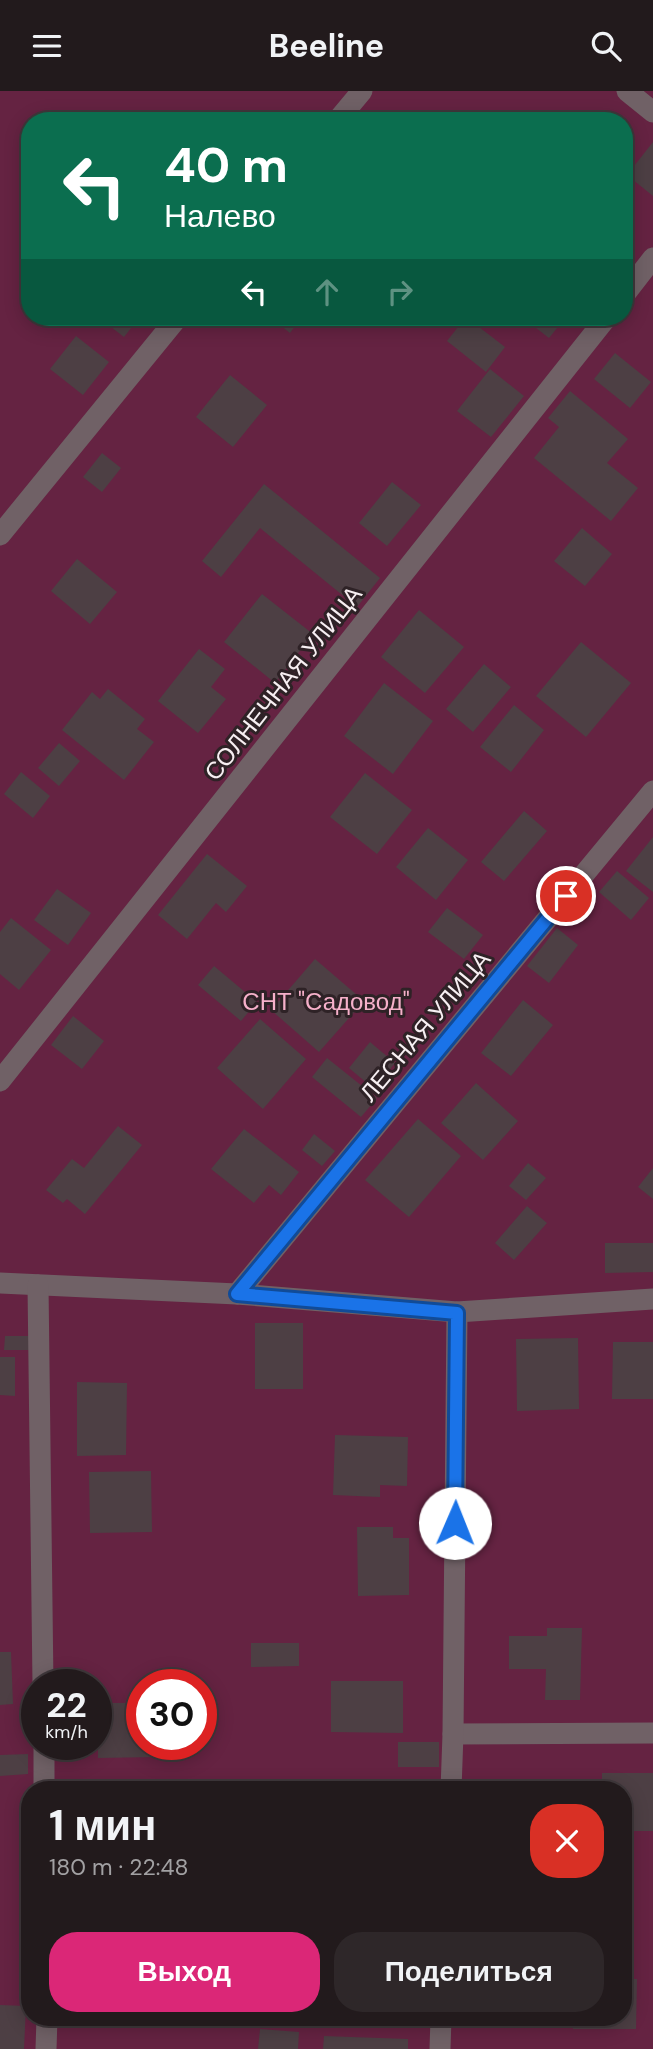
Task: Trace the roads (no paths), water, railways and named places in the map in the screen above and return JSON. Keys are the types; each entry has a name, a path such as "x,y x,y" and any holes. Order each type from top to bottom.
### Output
{"street":[{"path":"344,112 362,91"},
{"path":"627,91 653,112"},
{"path":"633,284 653,258"},
{"path":"0,535 170,326"},
{"name":"СОЛНЕЧНАЯ УЛИЦА","path":"0,1081 600,326"},
{"name":"ЛЕСНАЯ УЛИЦА","path":"237,1294 653,791"},
{"path":"0,1283 237,1294 457,1313 653,1299"},
{"path":"38,1285 43,1669"},
{"path":"451,1781 457,1313"},
{"path":"453,1734 653,1733"},
{"path":"44,1760 44,1781"},
{"path":"46,2049 47,2026"},
{"path":"440,2049 441,2026"}],"park label":[{"name":"СНТ \"Садовод\"","path":"326,1001"}]}
